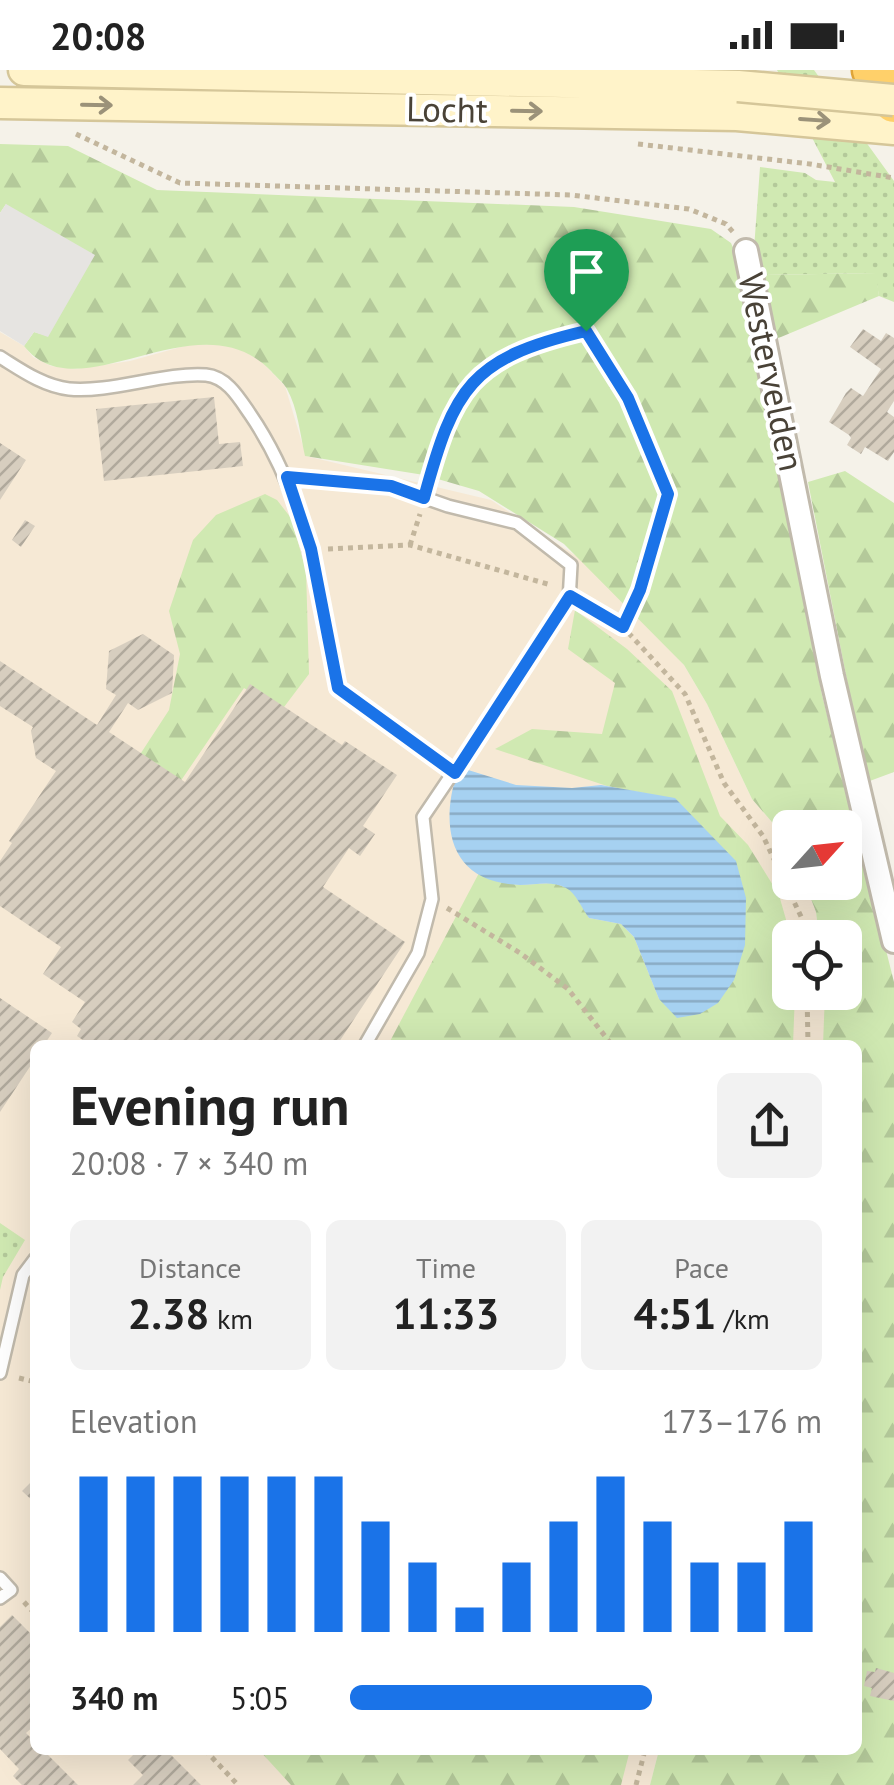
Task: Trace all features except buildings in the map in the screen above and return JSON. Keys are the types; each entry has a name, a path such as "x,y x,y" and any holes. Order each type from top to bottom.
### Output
{"highway":[{"path":"872,70 894,101"}],"main road":[{"name":"Locht","path":"24,70 737,100 894,129"},
{"name":"Locht","path":"0,103 894,101"}],"street":[{"name":"Westervelden","path":"746,251 832,676 894,941"}],"lane":[{"path":"0,357 37,380 69,389 209,375 232,388 287,477 311,549 338,688 455,773"},
{"path":"287,477 391,486 518,523 571,565 570,596 423,817 432,899 418,952 368,1040"},
{"path":"0,1372 24,1274 30,1266"},
{"path":"0,1578 11,1590 0,1598"}],"path":[{"name":"Westervelden","path":"76,134 180,183 570,195 689,209 726,224 746,251"},
{"path":"810,164 894,178"},
{"path":"410,546 442,433 467,387 534,343 586,331 628,398 668,494 640,590 623,627"},
{"path":"311,549 410,546 544,580 623,627 684,694 724,782 763,836 803,920"},
{"path":"432,899 520,952 568,989 608,1040"},
{"path":"807,1010 808,1040"},
{"path":"209,1755 238,1785"},
{"path":"636,1785 644,1755"}],"shaded area":[{"path":"6,204 95,255 48,337 34,332 24,346 0,331 0,213"},
{"path":"0,332 51,366 76,369 130,361 188,345 240,348 263,363 285,386 306,456 491,500 596,569 684,665 752,799 772,822 772,900 811,900 817,920 772,920 772,1010 826,1010 824,1040 30,1040 30,1755 658,1755 650,1785 0,1785"}],"green space":[{"path":"777,70 814,70 894,181 894,302 879,296 875,273 759,275 754,249 760,167 835,182"},
{"path":"0,144 68,146 157,190 574,207 711,229 731,243 741,267 822,695 851,810 772,810 772,822 752,799 684,665 564,544 479,491 424,475 305,456 287,389 271,371 241,351 209,345 175,348 75,369 47,364 24,346 34,332 48,336 6,204 0,213"},
{"path":"876,273 879,296 769,342 759,275"},
{"path":"845,471 894,503 894,772 867,782 808,482"},
{"path":"265,494 277,500 291,518 306,570 309,674 281,711 244,688 180,782 139,756 169,710 180,654 169,611 193,540 216,515"},
{"path":"575,610 627,649 672,691 720,816 748,845 772,884 772,900 780,900 786,920 772,920 772,1010 794,1010 793,1040 391,1040 479,873 499,882 520,885 554,883 572,890 589,918 621,924 634,937 659,999 675,799 607,786 495,749 532,729 602,734 615,683 568,649"},
{"path":"862,854 894,982 894,1785 650,1785 658,1755 862,1755 862,1040 823,1040 824,1010 862,1010 862,920 817,920 811,900 862,900"},
{"path":"0,1223 25,1240 3,1277 0,1290"},
{"path":"264,1755 629,1755 621,1785 291,1785"}],"water":[{"path":"465,769 516,785 601,785 675,798 736,861 746,898 745,945 734,980 718,1003 700,1014 677,1018 659,999 634,937 621,924 589,918 566,888 497,882 479,875 465,863 451,833 450,814 457,773"}],"route":[{"path":"586,331 628,398 668,494 640,590 623,627 570,596 455,773 338,688 311,549 287,477 391,486 424,498 442,433 467,387 534,343 586,331"}]}
